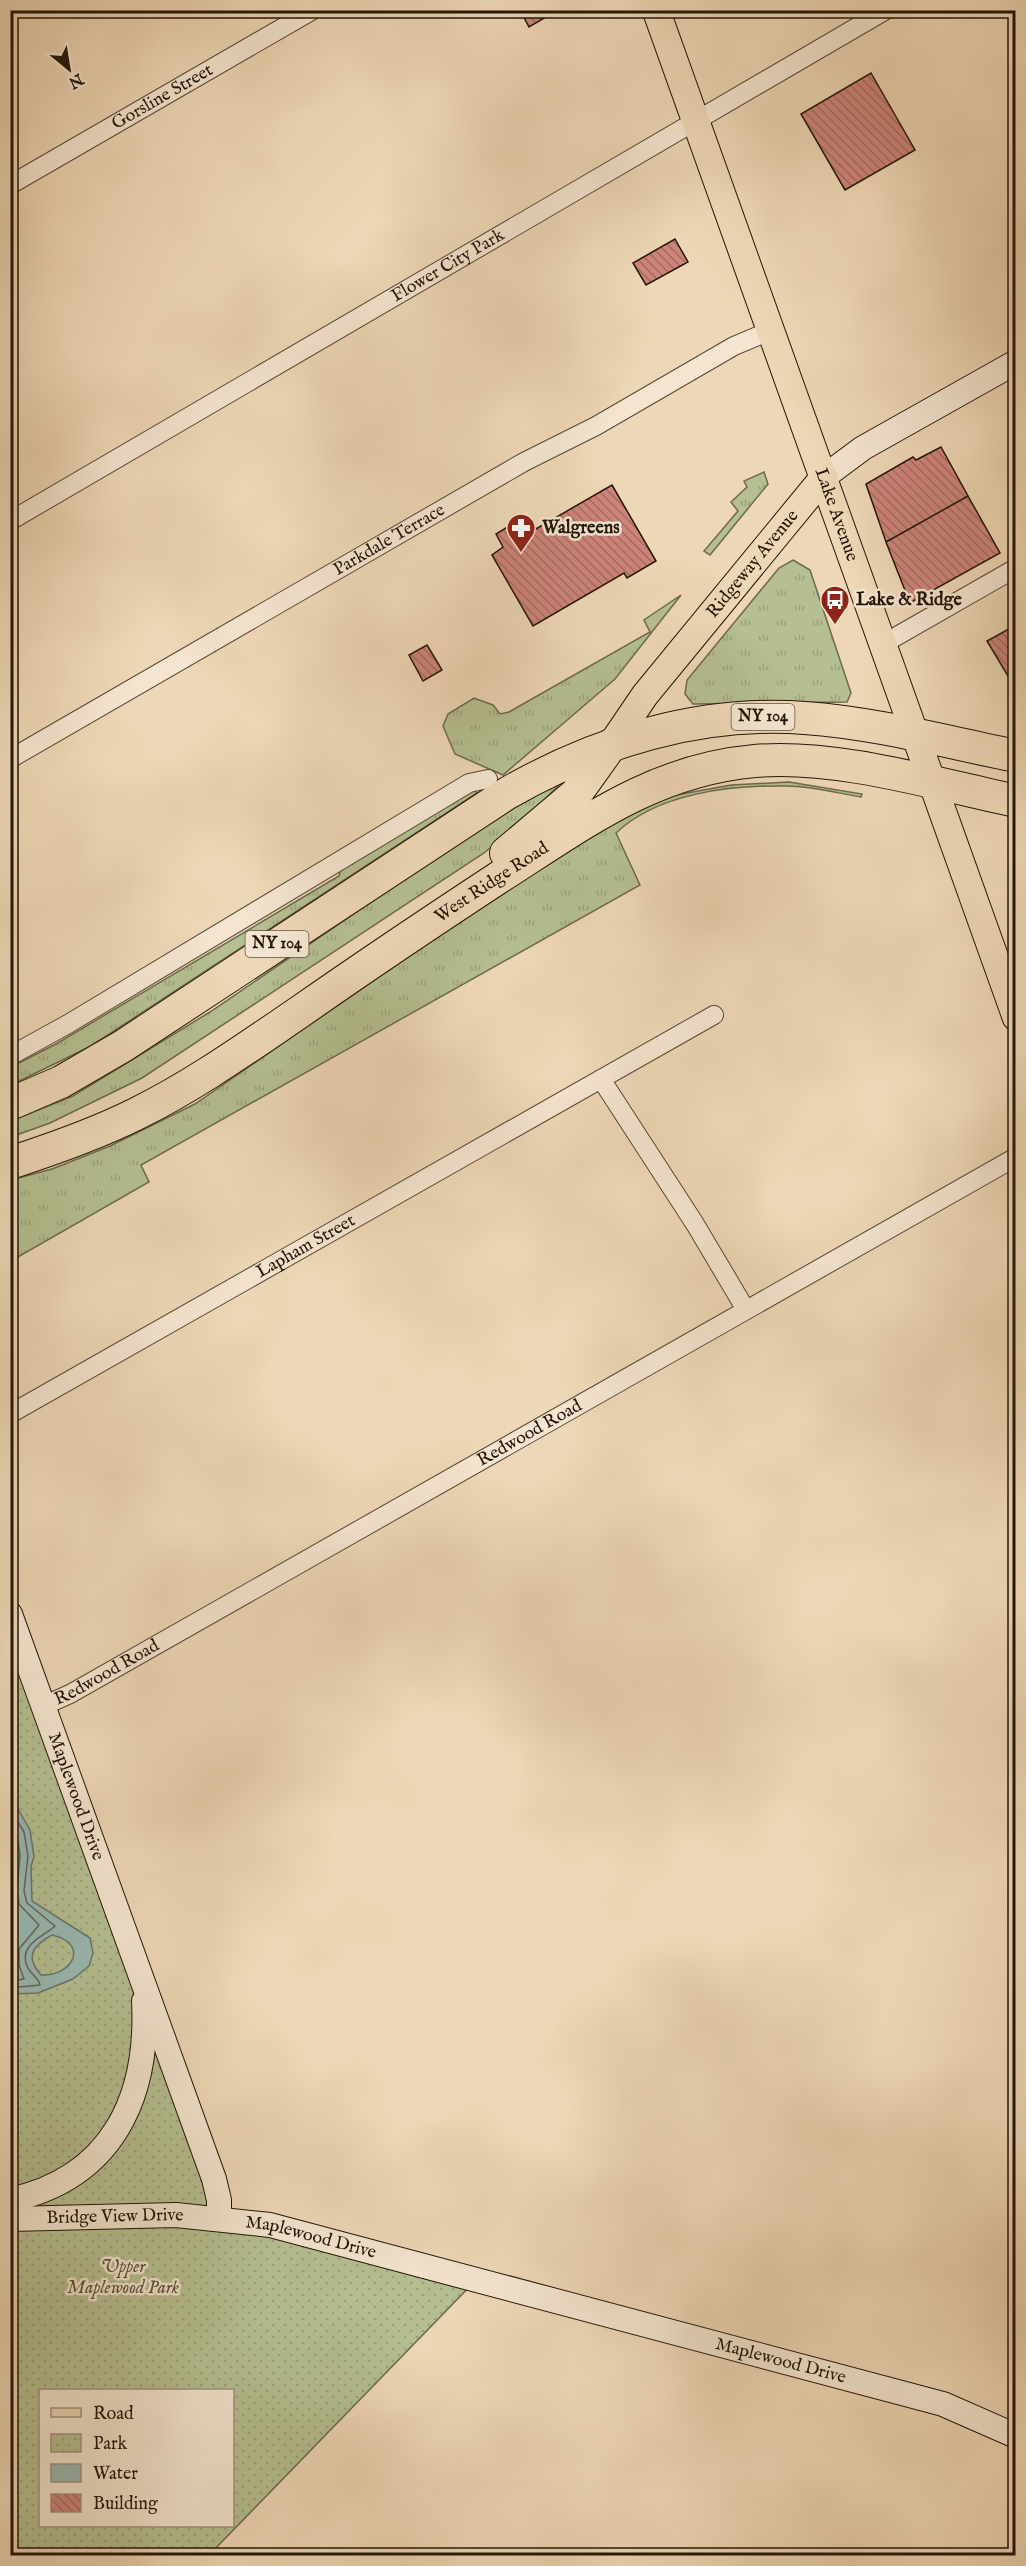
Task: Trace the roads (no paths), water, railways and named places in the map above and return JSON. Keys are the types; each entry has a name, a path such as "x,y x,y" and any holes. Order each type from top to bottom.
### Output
{"highway":[{"name":"NY 104","path":"10,1104 61,1082 123,1046 485,807 538,776 611,745 690,724 758,717 839,722 1016,756"},
{"path":"377,958 576,794 611,745"},
{"name":"West Ridge Road","path":"10,1163 104,1129 169,1097 223,1064 377,958 610,807 636,792 678,776 726,764 792,759 840,765 1016,801"},
{"path":"488,779 512,781 538,776"}],"main road":[{"name":"Lake Avenue","path":"657,10 1016,1017"},
{"name":"Ridgeway Avenue","path":"611,745 645,695 824,477"}],"street":[{"name":"Gorsline Street","path":"10,185 313,10"},
{"name":"Flower City Park","path":"10,521 886,10"},
{"name":"Parkdale Terrace","path":"10,759 524,462 613,417 734,346 772,330"},
{"name":"Ridgeway Avenue","path":"824,477 863,448 1016,362"},
{"path":"883,644 1016,568"},
{"path":"10,1056 68,1024 469,783 488,779"},
{"name":"Lapham Street","path":"10,1414 714,1015"},
{"path":"601,1079 695,1224 746,1310"},
{"name":"Redwood Road","path":"43,1706 70,1694 1016,1157"},
{"name":"Maplewood Drive","path":"10,1614 214,2180 219,2200 219,2218 288,2229 932,2401 977,2417 1016,2436"},
{"path":"10,2199 48,2187 75,2174 105,2147 120,2125 133,2096 142,2058 144,2026 141,1975"},
{"name":"Bridge View Drive","path":"10,2219 128,2215 219,2218"}],"water":[{"path":"11,1797 30,1830 34,1857 31,1866 32,1901 90,1938 93,1953 89,1966 73,1979 38,1993 11,1994","holes":["52,1935 64,1939 71,1945 73,1951 73,1958 69,1965 52,1974 41,1975 33,1963 33,1952 40,1943"]}],"place":[{"name":"Walgreens","path":"521,554"},
{"name":"Lake & Ridge","path":"835,626"}],"park label":[{"name":"Upper Maplewood Park","path":"123,2277"}]}
